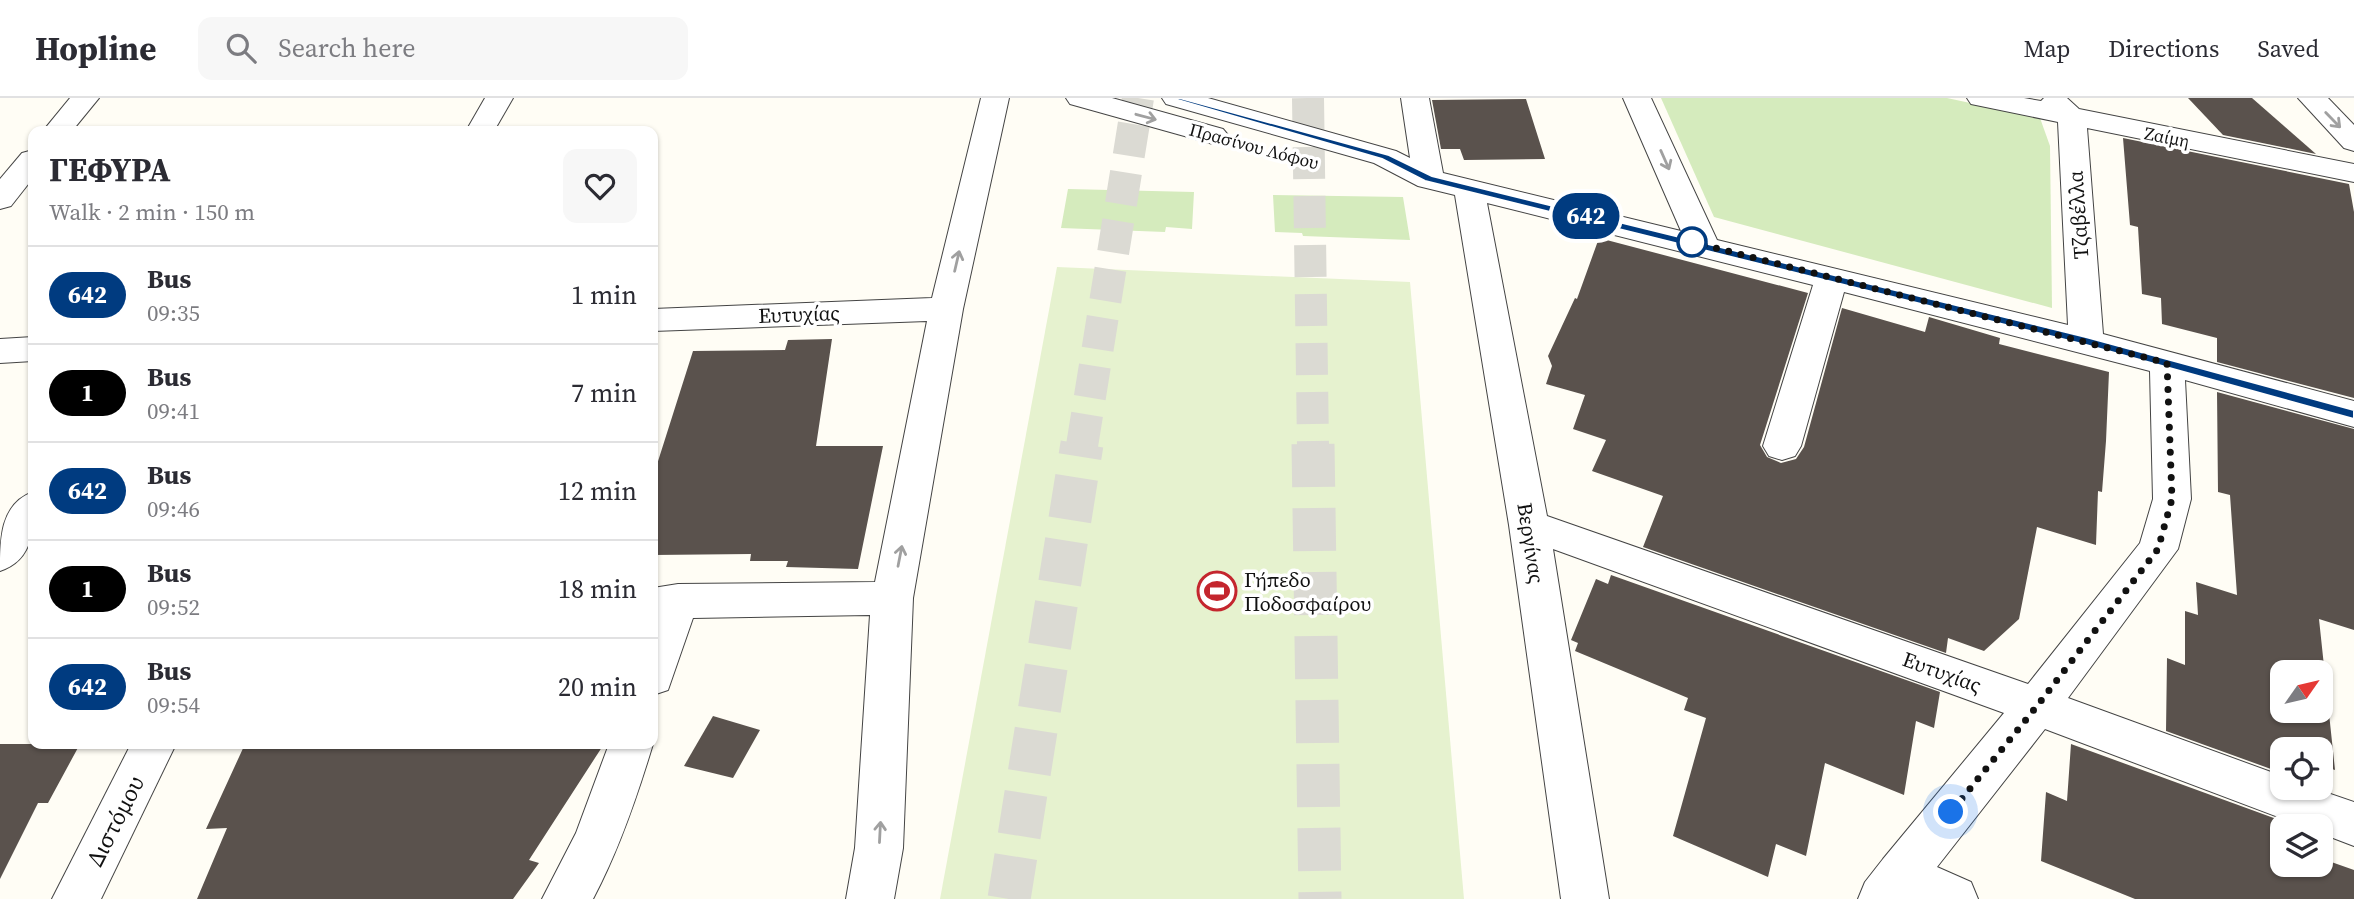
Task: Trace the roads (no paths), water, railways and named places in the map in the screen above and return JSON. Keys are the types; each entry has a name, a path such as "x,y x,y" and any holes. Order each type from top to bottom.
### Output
{"street":[{"path":"61,126 85,98"},
{"path":"483,126 499,98"},
{"path":"870,899 879,848 892,598 946,309 995,98"},
{"name":"Πρασίνου Λόφου","path":"1080,98 1377,179 1402,183 1429,179"},
{"name":"Πρασίνου Λόφου","path":"1176,98 1385,157 1429,179 2086,341 2354,414"},
{"path":"1415,98 1429,179"},
{"path":"1637,98 1703,245"},
{"name":"Ζαίμη","path":"1981,98 2062,108 2354,173"},
{"path":"2312,98 2354,142"},
{"name":"Τζαβέλλα","path":"2062,108 2086,341"},
{"path":"0,199 28,165"},
{"name":"Βεργίνας","path":"1469,188 1529,526 1585,899"},
{"path":"1782,446 1832,278"},
{"name":"Ευτυχίας","path":"658,320 946,309"},
{"path":"0,351 28,349"},
{"path":"1954,899 1891,887 2037,706 2158,549 2172,499 2167,363"},
{"path":"0,555 28,514"},
{"name":"Ευτυχίας","path":"1529,526 2037,706 2354,824"},
{"path":"658,646 665,603 892,598"},
{"name":"Διστόμου","path":"76,899 151,749"},
{"path":"566,899 584,867 614,796 629,749"}],"tunnel":[{"path":"1082,446 1138,98"},
{"path":"1308,98 1313,446"},
{"path":"1009,899 1082,444"},
{"path":"1313,444 1320,899"}],"place":[{"name":"Γήπεδο Ποδοσφαίρου","path":"1217,591"}]}
